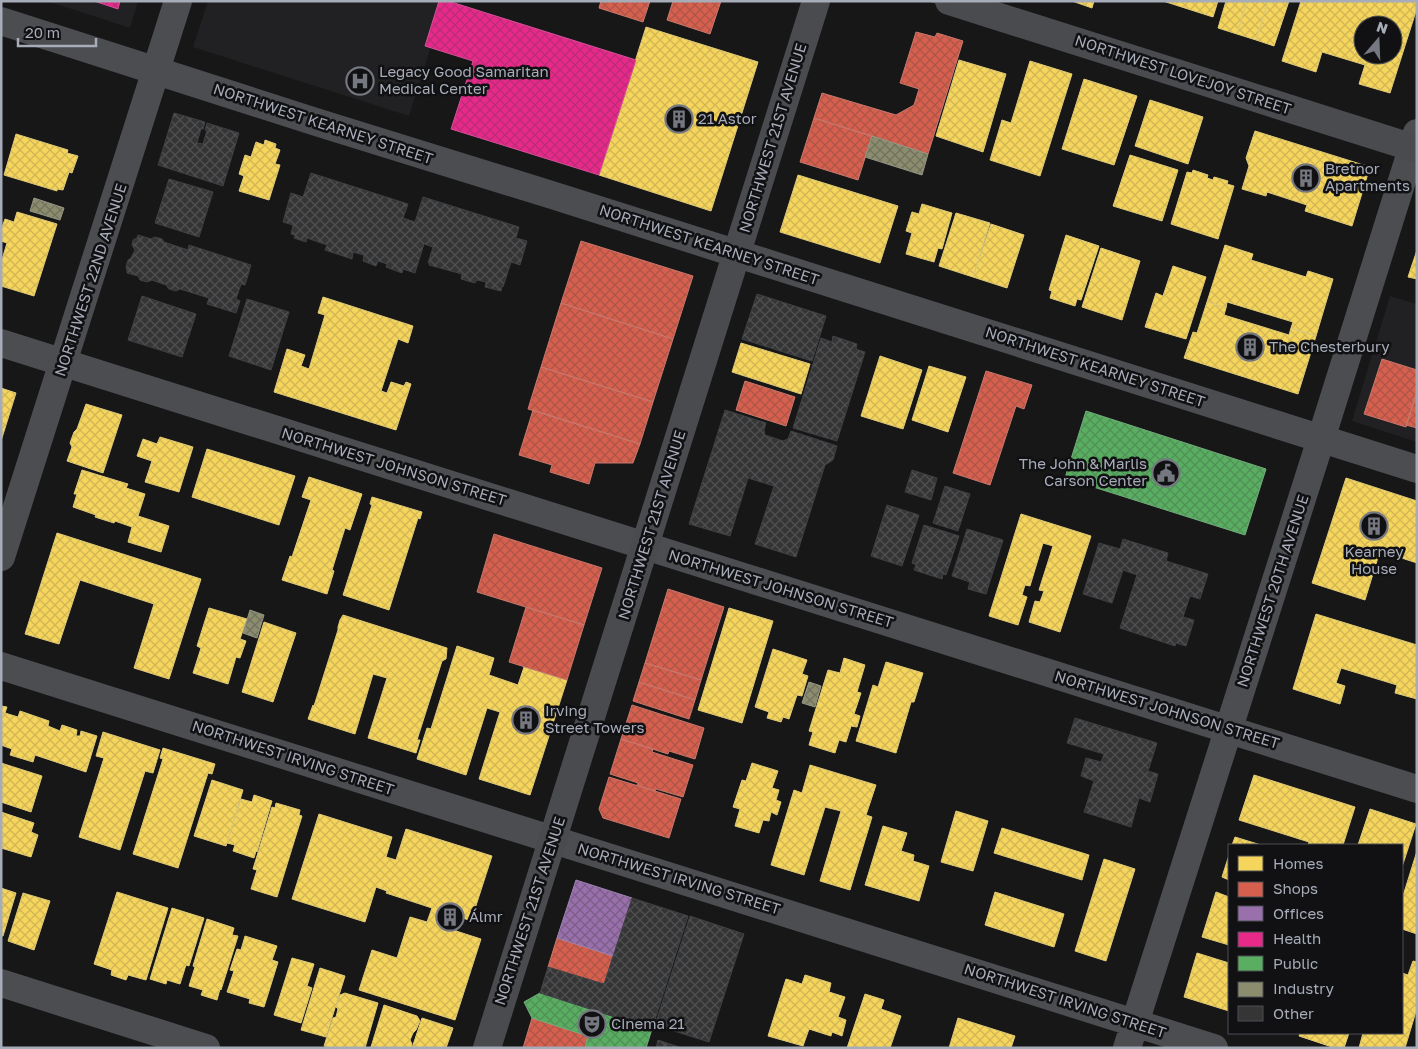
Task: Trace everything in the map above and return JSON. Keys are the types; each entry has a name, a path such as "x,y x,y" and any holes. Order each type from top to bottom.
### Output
{"street":[{"name":"NORTHWEST 22ND AVENUE","path":"1,558 178,1"},
{"name":"NORTHWEST 21ST AVENUE","path":"487,1048 816,1"},
{"name":"NORTHWEST LOVEJOY STREET","path":"949,1 1415,143"},
{"name":"NORTHWEST KEARNEY STREET","path":"1,21 1417,469"},
{"name":"NORTHWEST 20TH AVENUE","path":"1131,1035 1415,143"},
{"name":"NORTHWEST JOHNSON STREET","path":"1,343 1417,789"},
{"name":"NORTHWEST IRVING STREET","path":"1,666 553,840 1131,1035 1214,1048"},
{"path":"1,983 206,1048"}],"shaded area":[{"path":"47,1 138,1 130,28"},
{"name":"Legacy Good Samaritan Medical Center","path":"208,1 457,1 456,5 445,2 409,116 193,47"},
{"path":"1390,296 1417,304 1417,442 1352,421"}],"building: Homes":[{"path":"1072,1 1094,1 1092,8"},
{"path":"1163,1 1218,1 1213,17"},
{"path":"1226,1 1247,1 1237,34 1218,28"},
{"path":"1247,1 1268,1 1256,40 1237,34"},
{"path":"1268,1 1289,1 1274,46 1256,40"},
{"path":"1301,1 1376,1 1382,3 1383,1 1417,1 1417,8 1403,52 1403,15 1353,15 1353,61 1322,52 1316,72 1282,61"},
{"name":"21 Astor","path":"646,27 758,62 711,211 599,175"},
{"path":"959,60 1006,74 983,152 936,136"},
{"path":"1030,61 1072,74 1040,176 990,160 1002,120 1011,123"},
{"path":"1365,65 1399,65 1390,93 1359,84"},
{"path":"1084,79 1137,96 1114,165 1062,149"},
{"path":"1150,100 1203,117 1188,164 1135,146"},
{"name":"Bretnor Apartments","path":"1255,131 1370,167 1352,226 1305,211 1307,205 1267,192 1266,196 1242,189 1249,166 1246,158"},
{"path":"16,134 68,150 67,153 78,156 72,173 69,172 63,190 57,189 57,191 4,175"},
{"path":"265,140 276,144 275,148 280,150 275,164 280,165 269,200 239,191 244,176 239,174 245,155 251,157 256,142 264,145"},
{"path":"1130,155 1178,170 1162,221 1113,206"},
{"path":"1193,170 1208,175 1207,178 1213,180 1214,177 1228,181 1227,184 1234,186 1218,239 1171,224 1187,172 1192,173"},
{"path":"798,175 898,206 880,263 780,232"},
{"path":"922,204 952,213 942,249 938,248 934,262 906,254 912,233 906,231 912,212 919,214"},
{"path":"17,212 57,224 34,296 1,286 1,263 7,243 1,241 1,230 5,219 14,222"},
{"path":"956,213 990,223 973,277 939,266"},
{"path":"991,224 1024,235 1007,288 973,277"},
{"path":"1066,235 1099,246 1081,300 1077,299 1075,306 1050,298 1052,291 1049,290"},
{"path":"1225,245 1253,254 1251,260 1306,277 1308,271 1333,279 1316,336 1291,328 1293,322 1227,302 1226,308 1207,302"},
{"path":"1101,248 1140,261 1122,320 1082,307"},
{"path":"1417,250 1417,279 1408,277"},
{"path":"1173,266 1206,277 1186,339 1145,327 1156,293 1163,296"},
{"path":"323,297 413,326 408,343 398,339 381,391 387,393 391,382 404,386 406,382 411,384 396,430 274,392 287,349 305,355 301,366 309,369 325,315 318,313"},
{"name":"The Chesterbury","path":"1207,302 1226,308 1224,315 1289,335 1291,328 1316,336 1298,394 1184,358 1193,332 1197,333"},
{"path":"741,343 810,364 801,394 732,372"},
{"path":"880,356 922,370 903,429 861,416"},
{"path":"929,366 966,377 948,432 912,420"},
{"path":"1,388 16,393 1,441"},
{"path":"86,404 122,415 103,473 67,461 72,447 70,443"},
{"path":"160,437 193,447 179,492 145,482 152,461 137,456 143,439 157,444"},
{"path":"207,449 295,476 279,525 192,497"},
{"path":"82,470 128,484 126,488 145,494 138,516 169,526 161,552 128,542 132,527 95,517 96,515 73,507 77,494 74,494"},
{"path":"309,477 362,494 350,530 345,528 327,594 282,580 290,556 292,557 311,500 302,497"},
{"name":"Kearney House","path":"1346,478 1417,501 1417,563 1380,551 1365,600 1312,583"},
{"path":"372,497 422,512 420,519 418,518 389,610 343,595 372,505 370,504"},
{"path":"1021,514 1091,536 1060,632 1029,622 1035,601 1040,602 1044,591 1039,590 1053,546 1043,543 1030,586 1025,585 1022,595 1027,597 1018,625 989,616"},
{"path":"57,533 201,579 169,679 134,668 154,604 80,580 59,644 25,634"},
{"path":"209,608 247,619 240,639 246,641 240,658 236,657 228,684 193,673 201,648 197,646"},
{"path":"729,608 773,621 742,723 698,710"},
{"path":"1316,614 1417,645 1417,699 1395,693 1397,685 1341,668 1336,683 1345,686 1340,704 1293,689"},
{"path":"343,615 447,648 446,659 442,661 417,740 420,740 416,753 368,738 387,678 373,674 355,734 308,719 314,706"},
{"path":"264,622 296,633 273,702 242,692"},
{"name":"Irving Street Towers","path":"457,646 494,658 489,675 518,685 524,667 567,680 530,795 479,779 500,712 487,708 466,775 417,759 427,728 431,729"},
{"path":"773,649 807,660 802,674 808,676 802,696 797,695 789,719 783,717 781,722 767,718 769,712 755,707"},
{"path":"844,658 865,665 857,692 861,693 854,714 860,716 857,727 851,726 846,742 839,740 835,753 809,745 813,732 809,731 828,670 840,673"},
{"path":"886,662 923,673 914,702 911,702 896,753 856,741 873,685 878,687"},
{"path":"1,706 7,707 5,713 18,717 20,711 49,721 48,726 60,731 62,725 77,730 76,736 80,736 81,731 97,736 86,772 35,755 33,762 10,755 12,749 1,745"},
{"path":"103,732 160,750 153,773 145,771 120,850 79,837 104,758 96,756"},
{"path":"163,748 215,764 212,774 208,773 178,868 133,854 163,759 160,758"},
{"path":"1,763 42,776 31,812 1,802"},
{"path":"752,763 778,771 772,788 779,790 776,800 781,802 777,815 771,812 769,821 763,820 759,833 735,826 740,809 733,807 742,780 746,781"},
{"path":"810,765 876,785 866,815 872,817 850,890 820,881 841,811 825,807 804,875 771,865 794,790 802,793"},
{"path":"1254,775 1355,807 1343,844 1308,844 1309,842 1239,820"},
{"path":"212,780 243,790 226,846 194,836"},
{"path":"254,795 272,801 254,858 233,851 235,845 227,843 241,799 252,802"},
{"path":"276,803 300,810 299,815 302,816 277,897 251,889 257,870 253,869 272,807 275,808"},
{"path":"1370,809 1416,824 1403,864 1403,844 1358,844"},
{"path":"956,811 988,821 973,871 941,862"},
{"path":"1,812 34,823 31,832 38,835 31,857 1,848"},
{"name":"Álmr","path":"319,814 392,837 386,857 396,860 406,829 492,856 471,921 460,917 456,931 481,939 455,1020 359,990 372,950 397,958 410,917 427,922 432,908 386,893 387,891 376,887 365,922 292,899"},
{"path":"883,826 907,833 901,851 914,855 913,861 929,866 919,901 865,885"},
{"path":"1002,828 1089,855 1082,880 994,853"},
{"path":"1235,837 1258,844 1232,844"},
{"path":"1417,851 1417,934 1403,929 1403,896"},
{"path":"1228,858 1228,880 1222,877"},
{"path":"1104,859 1135,869 1106,961 1075,951"},
{"path":"1,888 16,893 3,936 1,936"},
{"path":"117,892 168,908 146,980 128,975 126,980 111,975 112,970 94,964"},
{"path":"995,892 1064,914 1054,947 985,925"},
{"path":"1216,892 1228,897 1228,945 1202,937"},
{"path":"23,893 50,901 34,950 8,941"},
{"path":"172,908 204,918 189,966 186,965 180,984 167,980 166,984 150,979"},
{"path":"207,919 234,928 232,935 238,936 217,1000 201,995 203,990 189,986"},
{"path":"245,936 277,946 272,960 278,962 264,1007 249,1003 250,999 227,992 234,971 230,970 237,949 241,950"},
{"path":"1197,953 1228,963 1228,1011 1184,997"},
{"path":"292,958 314,964 307,986 312,988 301,1023 274,1015"},
{"path":"1413,961 1417,962 1417,1008 1405,1048 1359,1048 1363,1034 1403,1034 1403,973 1408,975"},
{"path":"320,968 345,976 326,1037 301,1030"},
{"path":"805,975 831,983 829,992 845,997 838,1017 846,1020 842,1036 832,1032 831,1036 809,1029 803,1046 768,1036 786,979 802,984"},
{"path":"345,993 378,1003 365,1048 331,1048 324,1046 333,1018 336,1017 338,1009 336,1007 340,995"},
{"path":"865,994 884,1000 881,1009 901,1016 890,1048 847,1048"},
{"path":"384,1005 417,1016 420,1021 410,1040 411,1048 369,1048 371,1047"},
{"path":"422,1018 453,1028 446,1048 412,1048"},
{"path":"958,1018 1015,1036 1011,1048 949,1048"},
{"path":"1300,1034 1349,1034 1344,1048 1335,1048 1299,1036"}],"building: Shops":[{"path":"601,1 650,1 643,22 599,8"},
{"path":"673,1 721,1 710,34 667,20"},
{"path":"916,32 935,37 937,33 963,41 928,154 814,118 822,93 896,115 914,105 919,89 900,83"},
{"path":"814,118 872,136 858,180 800,162"},
{"path":"581,241 693,276 673,339 561,303"},
{"path":"561,303 673,339 653,402 541,367"},
{"path":"1382,359 1417,370 1417,392 1406,427 1364,414"},
{"path":"541,367 653,402 640,444 528,409"},
{"path":"986,371 1032,385 1024,409 1016,406 990,485 953,473"},
{"path":"745,381 795,397 786,426 736,410"},
{"path":"1417,392 1417,428 1406,425"},
{"path":"533,410 640,444 633,463 595,463 589,484 550,472 552,465 519,455"},
{"path":"494,534 602,568 584,625 477,592"},
{"path":"668,589 724,607 701,680 645,663"},
{"path":"526,607 584,625 567,680 509,662"},
{"path":"645,663 701,680 695,700 639,682"},
{"path":"639,682 695,700 689,719 633,701"},
{"path":"632,705 704,728 695,759 669,751 668,754 621,739"},
{"path":"621,739 653,749 652,752 693,765 683,797 656,789 655,791 610,774"},
{"path":"609,777 681,799 669,838 603,818 599,809"},
{"path":"557,938 613,956 604,984 548,967"},
{"path":"532,1018 588,1036 585,1048 523,1048"}],"building: Offices":[{"path":"576,880 632,898 613,956 557,938"}],"building: Health":[{"path":"94,1 120,1 118,9"},
{"path":"439,1 448,1 636,60 599,175 451,129 473,61 425,46"}],"building: Public":[{"name":"The John & Marlis Carson Center","path":"1086,411 1266,469 1245,535 1065,478"},
{"name":"Cinema 21","path":"540,993 652,1029 646,1048 585,1048 588,1036 532,1018 524,1002"}],"building: Industry":[{"path":"872,136 928,154 922,175 865,157"},
{"path":"34,198 64,208 60,220 30,211"},
{"path":"250,610 264,615 257,638 243,633"},
{"path":"809,682 821,686 815,707 802,703"}],"building: Other":[{"path":"174,113 205,122 197,143 203,144 207,123 239,133 223,186 158,165"},
{"path":"311,173 408,204 403,218 415,222 423,197 519,227 516,238 527,241 520,265 511,262 501,291 485,287 486,282 477,280 475,283 461,279 462,274 429,265 433,247 424,244 415,273 403,269 402,273 386,267 387,264 378,261 376,266 363,261 364,255 353,252 352,259 325,250 327,245 307,238 306,242 294,238 295,235 291,234 293,225 283,222 291,193 303,197"},
{"path":"169,179 213,192 199,237 155,223"},
{"path":"138,235 151,239 155,237 162,239 164,242 188,250 189,245 251,265 245,285 241,284 236,299 240,301 236,313 207,304 209,298 180,289 176,291 169,289 166,285 152,280 147,282 140,280 138,276 127,273 128,260 135,250 132,245 133,240"},
{"path":"757,294 826,316 812,361 742,339"},
{"path":"142,296 196,314 182,357 128,340"},
{"path":"247,299 289,312 271,370 229,356"},
{"path":"833,336 857,344 856,349 865,352 837,441 793,428 821,338 832,342"},
{"path":"725,410 766,423 765,435 783,441 788,439 791,431 837,446 833,460 825,465 796,557 755,544 774,486 748,478 730,536 689,524"},
{"path":"912,470 937,478 931,500 905,492"},
{"path":"945,486 970,494 958,531 933,523"},
{"path":"887,505 919,515 902,566 871,556"},
{"path":"924,525 959,536 946,575 943,574 942,579 914,570 916,565 912,563"},
{"path":"967,529 1003,540 986,594 968,589 970,582 952,576"},
{"path":"1123,539 1168,553 1166,561 1208,574 1200,599 1190,596 1183,617 1194,620 1186,646 1176,643 1175,646 1120,628 1137,575 1123,570 1112,603 1083,594 1099,543 1120,549"},
{"path":"1075,718 1157,743 1148,771 1158,774 1150,802 1139,798 1131,827 1084,812 1094,781 1081,776 1086,758 1101,762 1104,754 1067,743"},
{"path":"632,898 688,916 652,1029 540,993 548,967 604,984"},
{"path":"690,916 744,934 709,1042 655,1025"},
{"path":"658,1040 682,1048 656,1048"}],"tram line":[{"path":"929,1 1417,155"}],"place":[{"name":"Legacy Good Samaritan Medical Center","path":"360,81"},
{"name":"21 Astor","path":"679,119"},
{"name":"Bretnor Apartments","path":"1306,178"},
{"name":"The Chesterbury","path":"1250,347"},
{"name":"The John & Marlis Carson Center","path":"1166,473"},
{"name":"Kearney House","path":"1374,526"},
{"name":"Irving Street Towers","path":"526,720"},
{"name":"Álmr","path":"450,917"},
{"name":"Cinema 21","path":"592,1024"}]}
